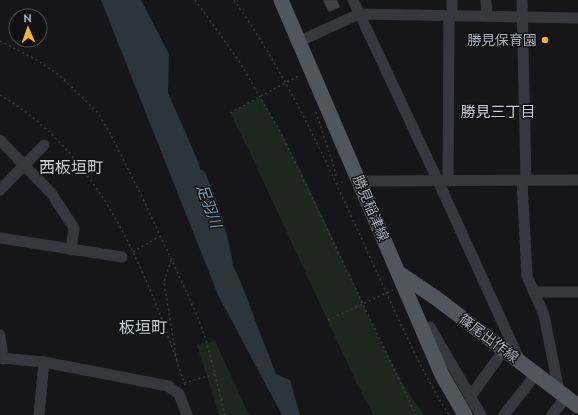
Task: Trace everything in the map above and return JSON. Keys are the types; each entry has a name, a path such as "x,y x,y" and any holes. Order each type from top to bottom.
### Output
{"main road":[{"name":"勝見稲津線","path":"281,0 300,41 355,180 399,281 442,375 464,415"},
{"name":"篠尾出作線","path":"399,281 436,298 578,406"}],"street":[{"path":"353,0 443,181 520,362"},
{"path":"443,181 450,16 452,0"},
{"path":"486,0 487,16"},
{"path":"522,0 524,180 527,276 544,315 562,394 552,415"},
{"path":"300,41 359,14 578,18"},
{"path":"0,140 26,165 51,193 74,228 71,250"},
{"path":"0,190 44,146"},
{"path":"355,180 578,180"},
{"path":"0,238 71,250 127,255"},
{"path":"534,292 578,292"},
{"path":"422,329 430,327 481,415"},
{"path":"0,335 2,359 44,362 168,386 179,394 187,415"},
{"path":"470,397 504,350"},
{"path":"39,415 44,362"},
{"path":"504,415 536,374"}],"path":[{"path":"195,0 239,61 261,97 306,184 416,415"},
{"path":"234,0 254,28 287,83 334,178 416,356 450,415"},
{"path":"0,40 35,59 59,75 98,113 124,158 197,315 216,374 225,415"},
{"path":"230,114 302,74"},
{"path":"0,95 34,118 70,152 110,210 127,255 146,283 186,390"},
{"path":"314,106 336,174 334,178"},
{"path":"336,184 355,180"},
{"path":"127,255 160,236"},
{"path":"171,260 164,282 178,366"},
{"path":"328,320 362,303 387,293 399,281"},
{"path":"184,383 216,374"}],"shaded area":[{"path":"261,97 312,194 368,316 389,357 411,396 424,415 374,415 358,386 230,113"},
{"path":"215,341 249,415 219,415 197,345"}],"water":[{"path":"101,0 141,0 169,54 168,93 198,161 215,229 239,278 276,374 290,380 300,415 282,415 218,295"}],"building":[{"path":"323,0 337,0 340,7 329,12"}],"waterway":[{"name":"足羽川","path":"199,177 215,219 225,262"}],"place":[{"name":"勝見保育園","path":"545,40"}],"district":[{"name":"勝見三丁目","path":"498,112"},
{"name":"西板垣町","path":"71,167"},
{"name":"板垣町","path":"143,327"}]}
